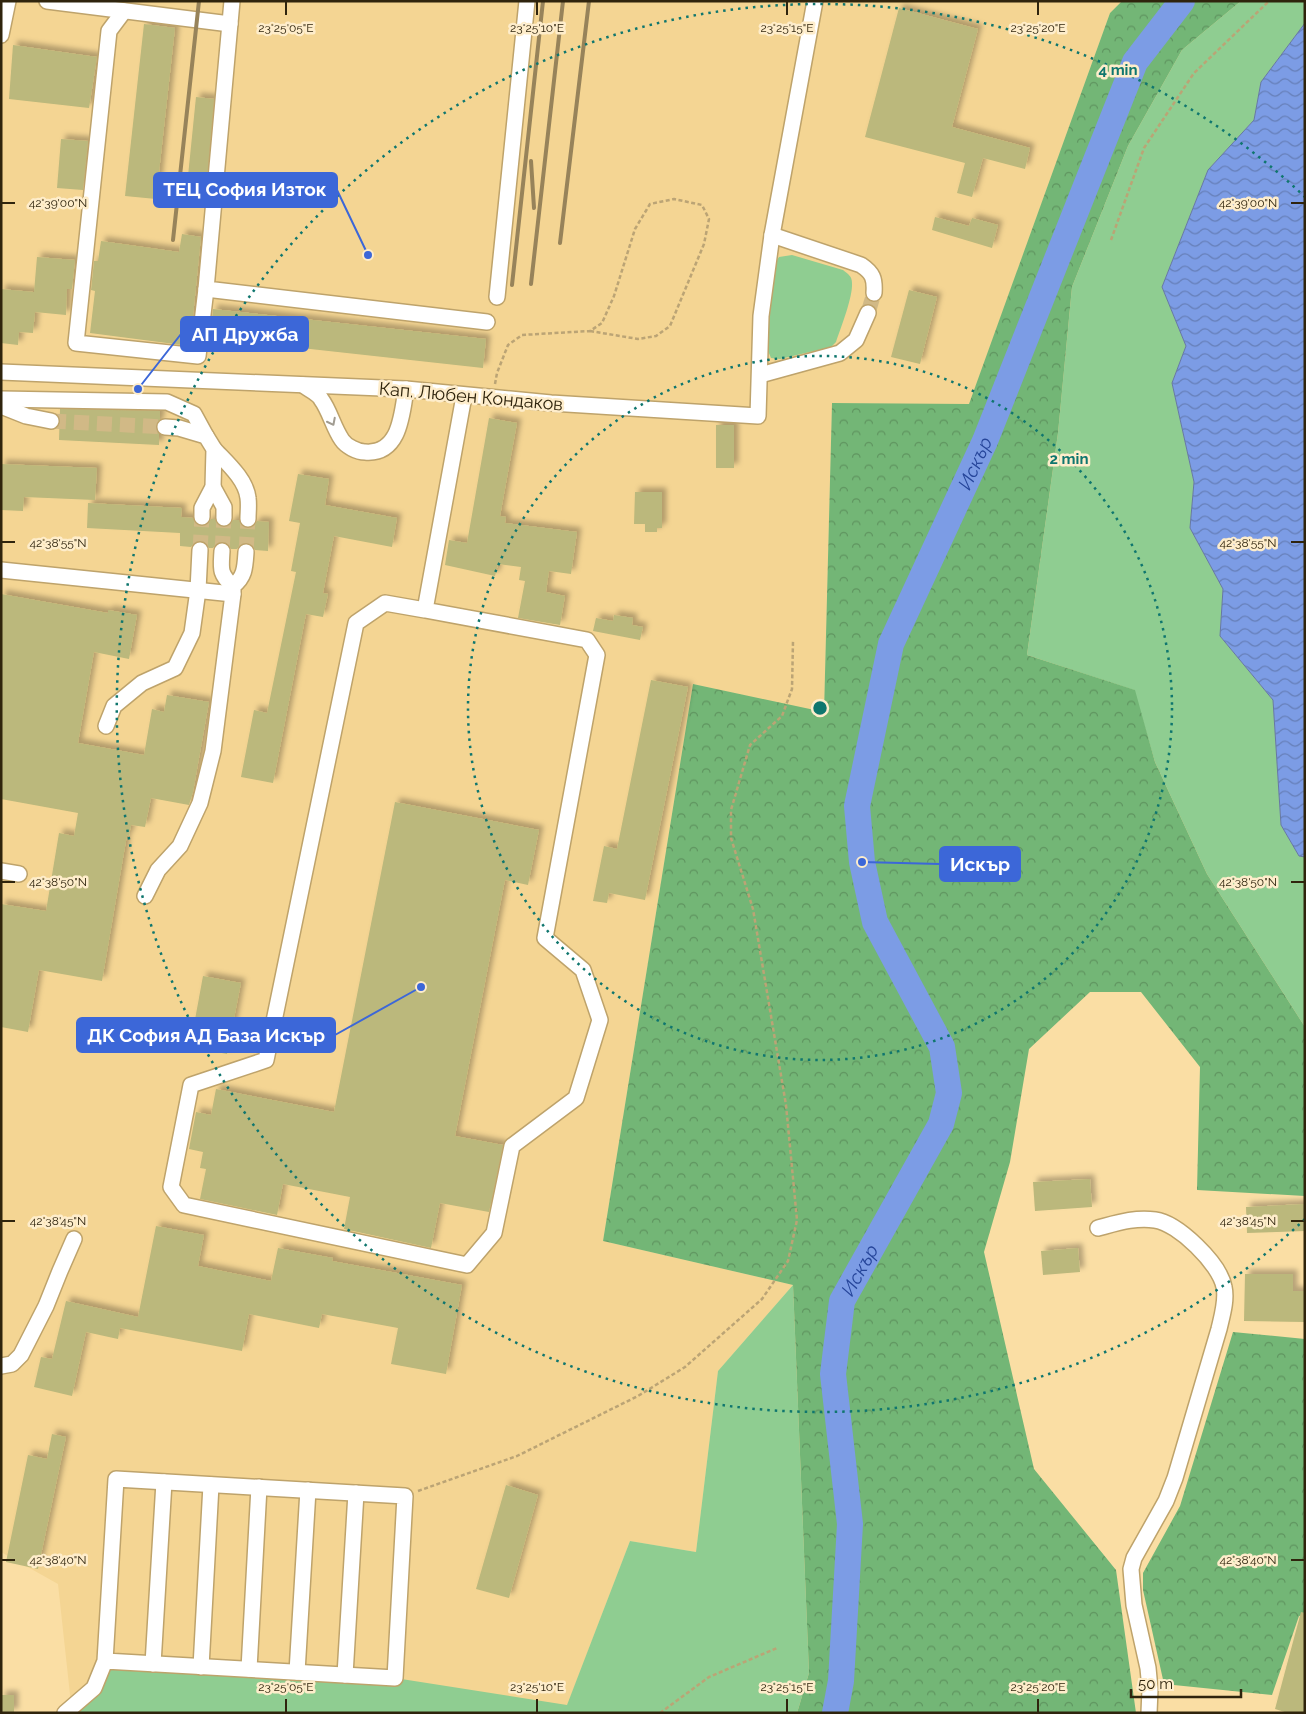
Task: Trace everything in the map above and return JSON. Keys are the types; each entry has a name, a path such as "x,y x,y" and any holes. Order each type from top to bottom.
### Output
{"street":[{"path":"1,35 8,1"},
{"path":"48,1 230,24"},
{"path":"124,11 109,31 76,343 198,356 206,289 232,1"},
{"path":"497,297 528,1"},
{"name":"Кап. Любен Кондаков","path":"1,372 406,390 464,396 758,416 761,316 772,235 815,1"},
{"path":"772,235 861,265 870,271 875,280 874,293"},
{"path":"206,289 487,322"},
{"path":"760,375 840,353 856,340 868,313"},
{"path":"303,385 321,398 343,442 363,452 376,452 386,448 396,434 400,426 406,390"},
{"path":"425,610 464,396"},
{"path":"1,399 168,402 194,414 210,442 246,488 248,519"},
{"path":"1,406 26,416 51,422"},
{"path":"165,427 179,428 210,442"},
{"path":"210,442 213,487 224,507 224,518"},
{"path":"202,518 202,508 213,487"},
{"path":"106,726 114,706 142,683 175,668 192,633 198,590 200,550"},
{"path":"222,551 221,568 224,578 233,590"},
{"path":"145,896 158,870 180,846 200,802 213,752 233,590 241,580 245,570 246,552"},
{"path":"1,570 198,590 233,590"},
{"path":"386,603 425,610 586,640 597,656 545,938 582,970 600,1020 576,1098 512,1146 494,1233 467,1265 184,1205 171,1188 191,1085 266,1060 356,623 386,603"},
{"path":"1,871 19,874"},
{"path":"1098,1228 1142,1218 1157,1220 1172,1226 1209,1260 1221,1274 1225,1288 1224,1307 1219,1329 1175,1478 1166,1501 1134,1558 1131,1569 1134,1605 1148,1668 1150,1689 1149,1713"},
{"path":"1,1366 12,1364 21,1355 46,1306 74,1239"},
{"path":"65,1713 94,1688 105,1661 116,1479 405,1496 395,1678 105,1661"},
{"path":"153,1664 164,1482"},
{"path":"201,1667 212,1485"},
{"path":"249,1669 259,1488"},
{"path":"297,1672 308,1490"},
{"path":"345,1675 356,1493"}],"path":[{"path":"1111,240 1144,148 1194,73 1269,1"},
{"path":"493,398 497,373 508,345 522,334 590,331 638,339 656,336 670,326 704,244 709,219 702,205 674,199 650,204 635,228 614,296 602,323 590,331"},
{"path":"405,1496 517,1456 638,1396 685,1367 762,1299 788,1261 797,1220 786,1105 753,909 732,838 731,810 750,745 782,716 792,689 793,641"},
{"path":"660,1713 709,1677 777,1648"}],"shaded area":[{"path":"1,1 1122,1 1110,13 969,405 832,403 824,713 693,684 603,1241 793,1285 718,1371 696,1552 630,1541 567,1706 443,1713 72,1713 58,1584 1,1552"}],"green space":[{"path":"1122,1 1241,1 1182,50 1128,146 1072,287 1058,433 1027,655 1135,690 1155,762 1207,874 1305,1027 1305,1196 1197,1190 1200,1067 1141,992 1090,992 1029,1049 1010,1162 984,1252 1034,1469 1116,1570 1136,1713 797,1713 809,1673 793,1285 603,1241 693,684 824,712 832,403 969,404 1110,13"},
{"path":"1241,1 1305,1 1305,23 1261,82 1254,120 1208,170 1162,287 1186,346 1172,383 1194,482 1190,528 1223,589 1220,636 1273,700 1281,825 1299,856 1305,857 1305,1027 1207,874 1155,762 1134,690 1027,655 1058,433 1072,287 1128,146 1182,50"},
{"path":"792,255 843,270 851,279 851,296 836,342 831,347 780,359 771,358 766,346 770,280 773,266 779,257"},
{"path":"793,1285 809,1673 797,1713 65,1713 94,1688 105,1661 395,1678 567,1705 630,1541 696,1552 718,1371"},
{"path":"1233,1332 1305,1339 1305,1615 1299,1616 1272,1695 1164,1684 1143,1590 1143,1573 1180,1506"}],"water":[{"path":"1305,23 1305,857 1299,856 1281,825 1273,700 1220,636 1223,589 1190,528 1194,482 1172,383 1186,346 1162,287 1208,170 1254,120 1261,82"}],"building":[{"path":"899,8 978,29 952,127 1030,148 1025,169 983,158 972,197 957,193 965,163 865,137"},
{"path":"144,24 175,28 156,199 125,196"},
{"path":"13,45 97,57 89,108 9,99"},
{"path":"196,97 214,99 207,178 188,176"},
{"path":"61,139 88,141 83,190 57,188"},
{"path":"935,217 969,226 972,218 998,225 992,248 932,230"},
{"path":"182,234 201,237 190,346 90,333 95,291 91,290 94,261 98,261 101,241 179,252"},
{"path":"37,257 75,260 72,289 67,289 66,315 35,312 33,333 19,332 18,345 1,343 1,289 34,292"},
{"path":"909,290 937,297 920,364 891,357"},
{"path":"213,309 486,339 483,368 210,338"},
{"path":"60,409 160,411 160,419 156,427 159,434 159,445 59,440"},
{"path":"489,418 517,423 500,516 506,517 505,523 577,532 571,574 549,571 546,592 565,596 560,625 518,618 525,581 519,580 521,567 498,564 495,576 445,565 449,540 467,543"},
{"path":"716,425 734,425 734,468 716,468"},
{"path":"1,464 97,468 95,500 24,497 23,511 1,510"},
{"path":"298,474 329,479 325,505 397,518 392,547 334,536 323,593 328,594 323,617 306,614 273,783 241,777 254,710 267,713 296,572 291,571 300,523 289,521"},
{"path":"635,492 662,492 662,528 657,528 657,532 645,532 645,524 634,524"},
{"path":"88,503 182,508 181,517 193,518 197,525 202,526 207,525 211,519 215,519 219,526 224,527 229,526 233,520 239,520 243,527 247,528 253,527 257,521 269,522 268,551 255,550 252,545 246,543 241,544 237,549 231,549 228,544 222,542 217,543 213,548 209,548 205,542 200,541 195,542 191,547 180,546 180,533 87,528"},
{"path":"1,594 108,613 108,610 137,615 129,659 94,652 78,743 144,755 152,709 164,712 167,695 209,702 189,805 151,798 145,827 131,825 129,836 127,835 102,981 39,970 28,1032 1,1027 1,904 46,911 59,833 74,836 78,813 1,799"},
{"path":"614,615 633,618 632,625 643,627 640,640 593,631 596,618 613,621"},
{"path":"651,680 688,687 645,900 609,893 607,903 593,901 604,846 617,849"},
{"path":"395,802 539,830 528,885 505,880 455,1136 503,1145 489,1212 440,1203 431,1248 344,1229 350,1197 283,1184 277,1215 200,1199 206,1169 200,1168 203,1152 189,1149 196,1112 211,1115 216,1089 334,1112"},
{"path":"203,976 241,983 227,1054 190,1047"},
{"path":"1090,1179 1092,1207 1035,1211 1033,1182"},
{"path":"1305,1204 1305,1231 1247,1233 1246,1207"},
{"path":"156,1226 204,1235 198,1266 271,1281 278,1248 333,1258 332,1261 462,1285 446,1374 391,1364 398,1328 322,1314 319,1328 249,1314 242,1351 120,1328 118,1339 86,1332 72,1396 34,1387 41,1357 52,1359 66,1301 138,1317"},
{"path":"1078,1248 1080,1272 1043,1275 1041,1251"},
{"path":"1245,1274 1293,1274 1293,1291 1305,1291 1305,1322 1244,1321"},
{"path":"52,1434 66,1437 38,1569 6,1562 28,1455 47,1459"},
{"path":"506,1485 538,1495 509,1598 476,1589"},
{"path":"1301,1612 1305,1613 1305,1713 1288,1713 1275,1709"},
{"path":"1,1695 14,1695 14,1713 1,1713"}],"waterway":[{"name":"Искър","path":"835,1713 841,1681 850,1524 833,1374 842,1301 941,1124 949,1093 942,1047 875,922 862,862 857,806 891,644 985,441 1135,62 1182,1"}],"tunnel":[{"path":"868,313 874,293"},
{"path":"51,421 165,427"},
{"path":"200,550 202,517"},
{"path":"222,551 224,518"},
{"path":"246,552 248,519"}],"railway":[{"path":"173,240 199,1"},
{"path":"512,285 543,1"},
{"path":"531,284 563,1"},
{"path":"560,243 589,1"},
{"path":"531,161 534,208"}],"place":[{"name":"ТЕЦ София Изток","path":"368,255"},
{"name":"АП Дружба","path":"138,389"},
{"name":"Искър","path":"862,862"},
{"name":"ДК София АД База Искър","path":"421,987"}]}
